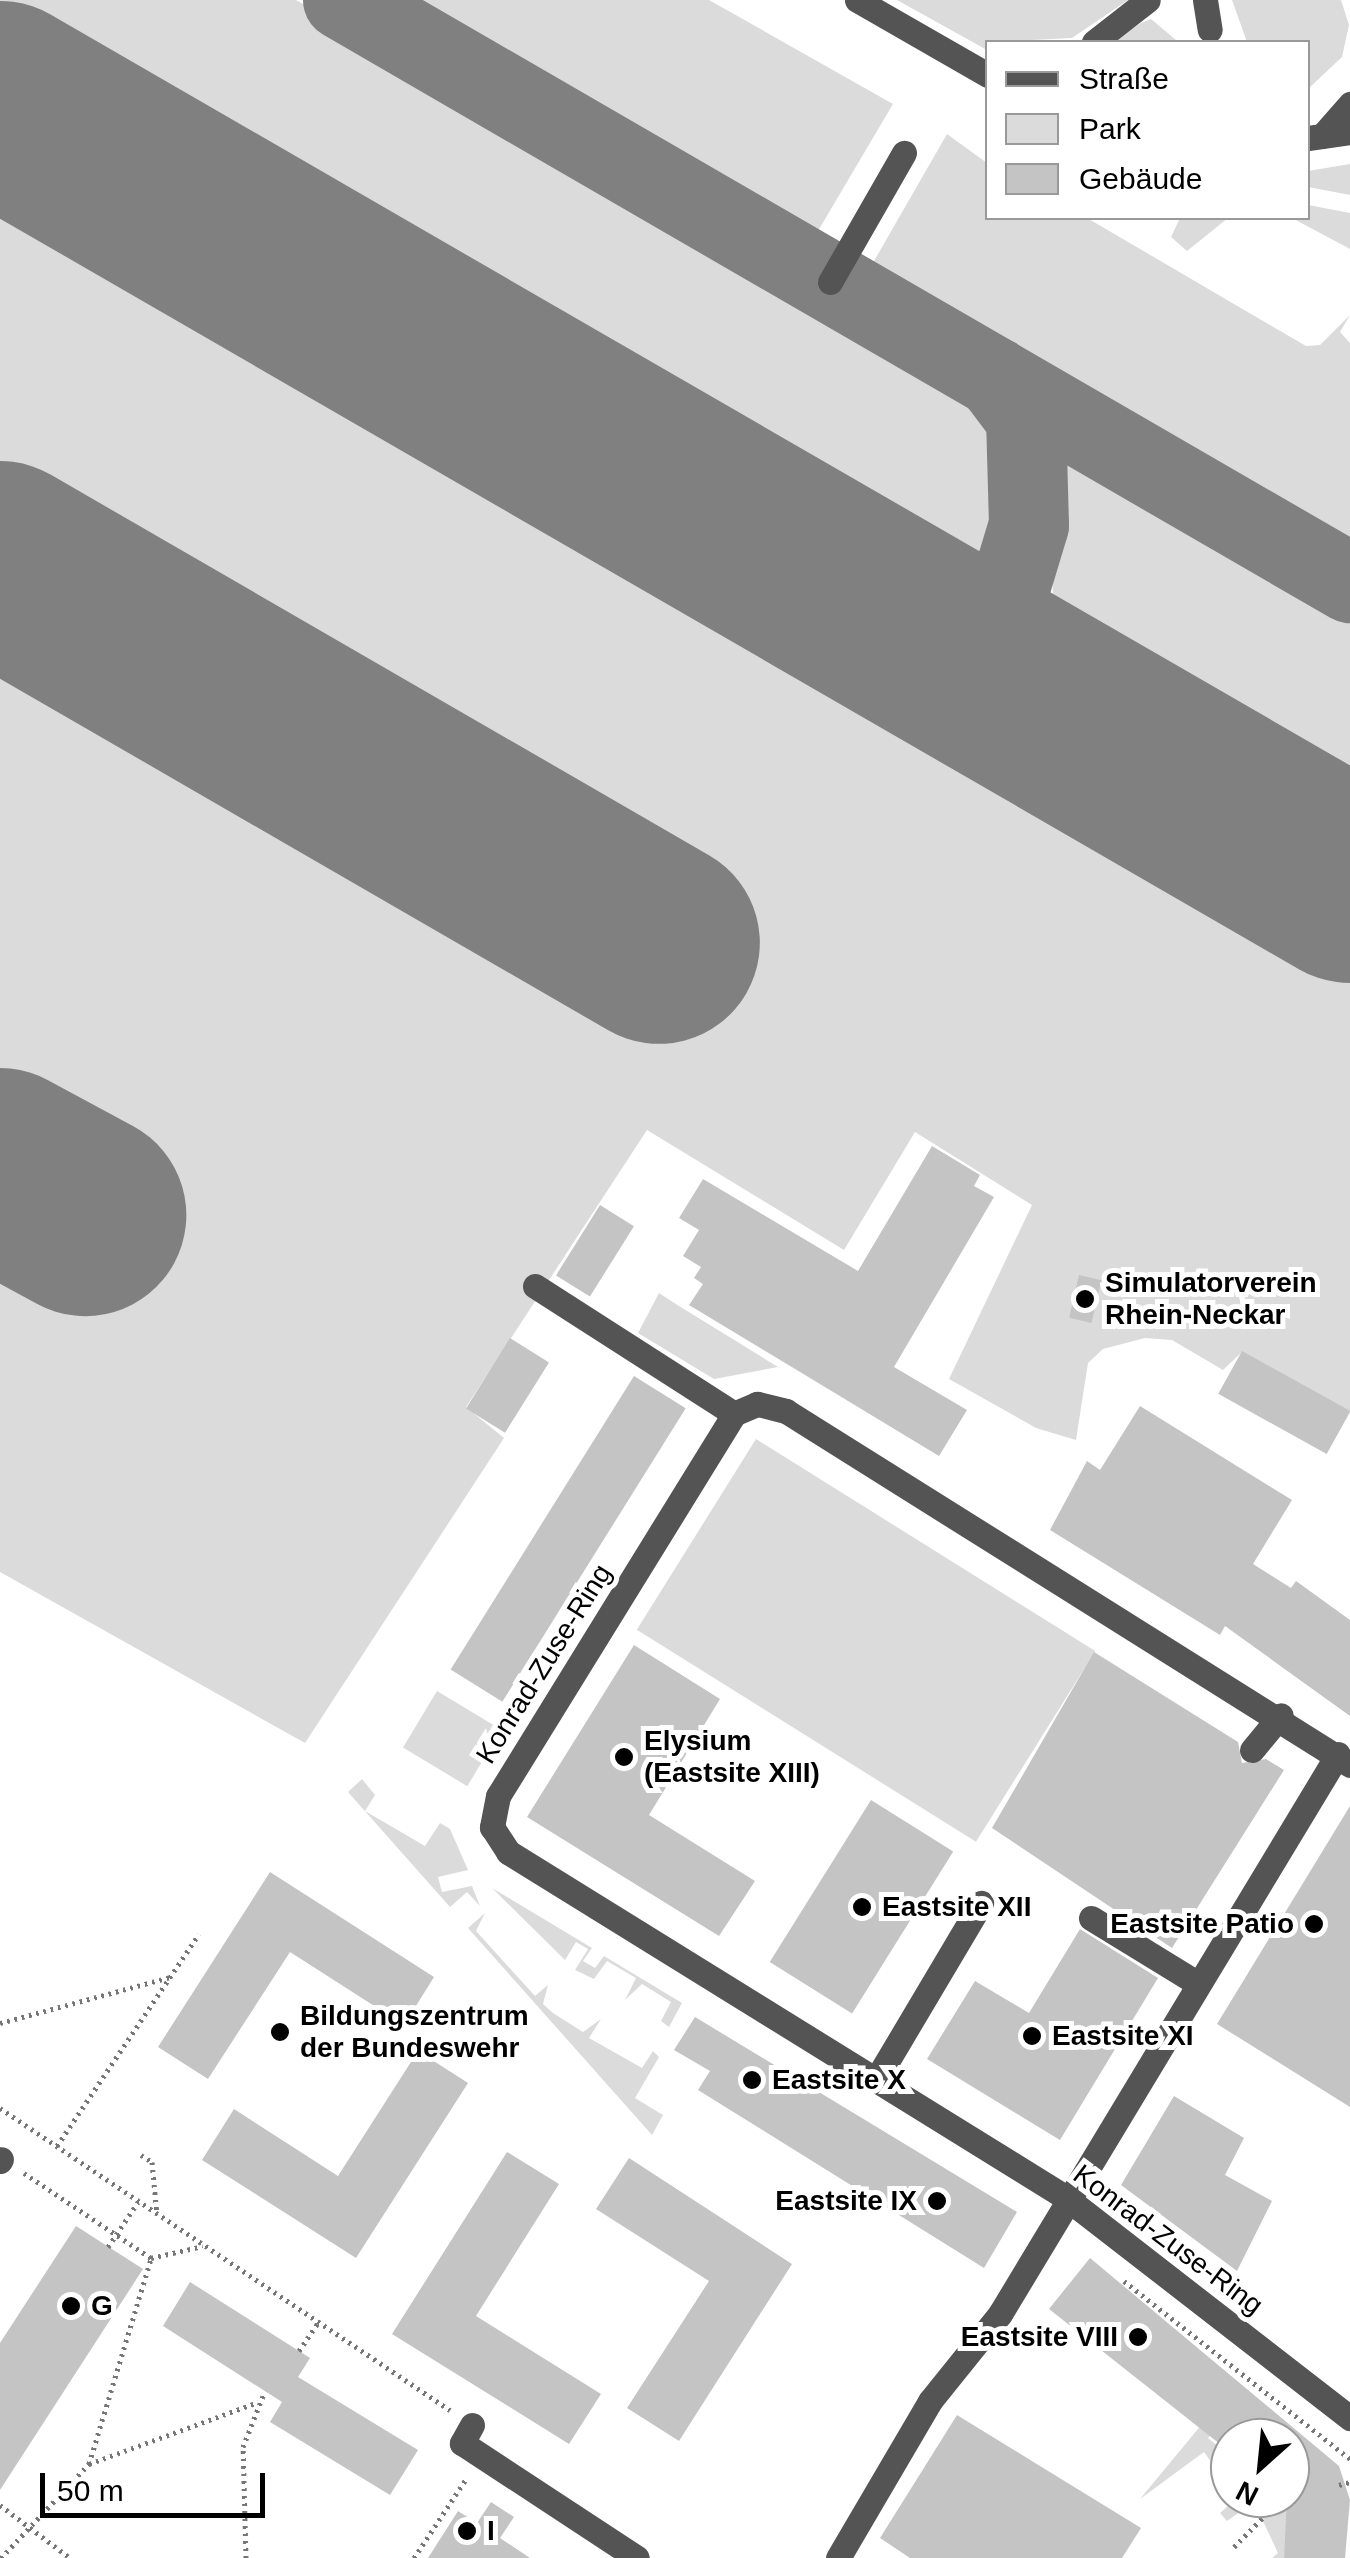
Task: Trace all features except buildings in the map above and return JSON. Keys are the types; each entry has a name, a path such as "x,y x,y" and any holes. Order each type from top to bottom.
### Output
{"street":[{"path":"857,0 985,74"},
{"path":"1097,40 1148,0"},
{"path":"1204,0 1210,30"},
{"path":"1315,137 1350,104"},
{"path":"1315,137 1350,132"},
{"path":"830,282 904,152"},
{"path":"535,1286 734,1414 757,1404 786,1411 1280,1715 1344,1760 1197,1983 978,2344 930,2401 838,2558"},
{"name":"Konrad-Zuse-Ring","path":"734,1414 498,1796 492,1828 508,1852 1065,2197 1350,2418"},
{"path":"1252,1750 1280,1715"},
{"path":"876,2080 981,1904"},
{"path":"1091,1918 1197,1983"},
{"path":"472,2425 462,2443 637,2558"}],"path":[{"path":"57,2146 198,1934"},
{"path":"0,2024 171,1977"},
{"path":"0,2108 472,2425"},
{"path":"141,2155 152,2162 157,2215"},
{"path":"1,2160 118,2232 151,2258"},
{"path":"108,2247 138,2202"},
{"path":"151,2258 203,2246"},
{"path":"1,2558 89,2464 151,2258"},
{"path":"1121,2279 1350,2459"},
{"path":"299,2351 319,2321"},
{"path":"246,2558 244,2447 265,2391"},
{"path":"89,2464 258,2402"},
{"path":"414,2558 482,2456"},
{"path":"1338,2485 1350,2482"},
{"path":"0,2505 70,2558"},
{"path":"1234,2547 1262,2518"}],"green space":[{"path":"0,0 296,0 983,397 1004,427 1005,499 993,545 955,570 918,566 0,38"},
{"path":"387,0 709,0 893,104 815,236 797,237"},
{"path":"897,0 1128,0 1072,38 985,40 985,49"},
{"path":"1232,0 1341,0 1349,25 1342,57 1310,87 1310,40 1246,40"},
{"path":"1151,19 1176,40 1115,40"},
{"path":"947,134 985,162 985,220 1090,220 1306,346 1320,345 1350,315 1340,332 1350,343 1350,556 873,282 870,268"},
{"path":"1350,164 1350,195 1310,187 1310,171"},
{"path":"0,166 1350,947 1350,1412 1242,1352 1223,1370 1172,1340 1145,1338 1103,1349 1088,1363 1076,1440 1036,1428 949,1379 1032,1205 915,1132 844,1250 647,1130 466,1407 504,1438 305,1743 0,1572"},
{"path":"1310,205 1350,213 1350,249 1296,220 1310,220"},
{"path":"1179,220 1226,220 1187,251 1171,237"},
{"path":"1063,454 1086,458 1350,610 1350,816 1053,645 1052,473"},
{"path":"659,1293 778,1367 714,1379 638,1333"},
{"path":"756,1439 1095,1651 976,1842 637,1630"},
{"path":"437,1691 501,1730 467,1786 403,1748"},
{"path":"362,1779 375,1795 365,1811 425,1846 440,1823 450,1829 468,1870 438,1877 442,1892 472,1886 480,1906 467,1892 450,1907 348,1792"},
{"path":"492,1888 592,1948 583,1961 595,1968 604,1956 682,2003 669,2027 661,2021 671,2002 642,1984 625,2000 636,1978 607,1961 594,1979 575,1970 588,1949 576,1942 565,1960"},
{"path":"485,1913 476,1931 535,1996 548,1985 543,2004 553,2013 583,2032 601,2019 589,2038 642,2068 653,2051 659,2057 635,2098 663,2115 652,2135 468,1928"},
{"path":"1231,2389 1241,2396 1224,2418 1210,2418 1210,2460 1204,2452 1140,2499"},
{"path":"1262,2518 1289,2518 1284,2558 1272,2558 1278,2553"}],"taxiway":[{"path":"343,0 1350,583"},
{"path":"850,594 938,629 967,624 1007,598 1029,525 1026,418 995,377"}],"runway":[{"path":"0,102 1350,882"},
{"path":"0,562 659,943"},
{"path":"0,1169 85,1215"}],"place":[{"name":"Simulatorverein Rhein-Neckar","path":"1085,1299"},
{"name":"Elysium (Eastsite XIII)","path":"624,1757"},
{"name":"Eastsite XII","path":"862,1907"},
{"name":"Eastsite Patio","path":"1314,1924"},
{"name":"Bildungszentrum der Bundeswehr","path":"280,2032"},
{"name":"Eastsite XI","path":"1032,2036"},
{"name":"Eastsite X","path":"752,2080"},
{"name":"Eastsite IX","path":"937,2201"},
{"name":"G","path":"71,2306"},
{"name":"Eastsite VIII","path":"1138,2337"},
{"name":"I","path":"467,2531"}]}
